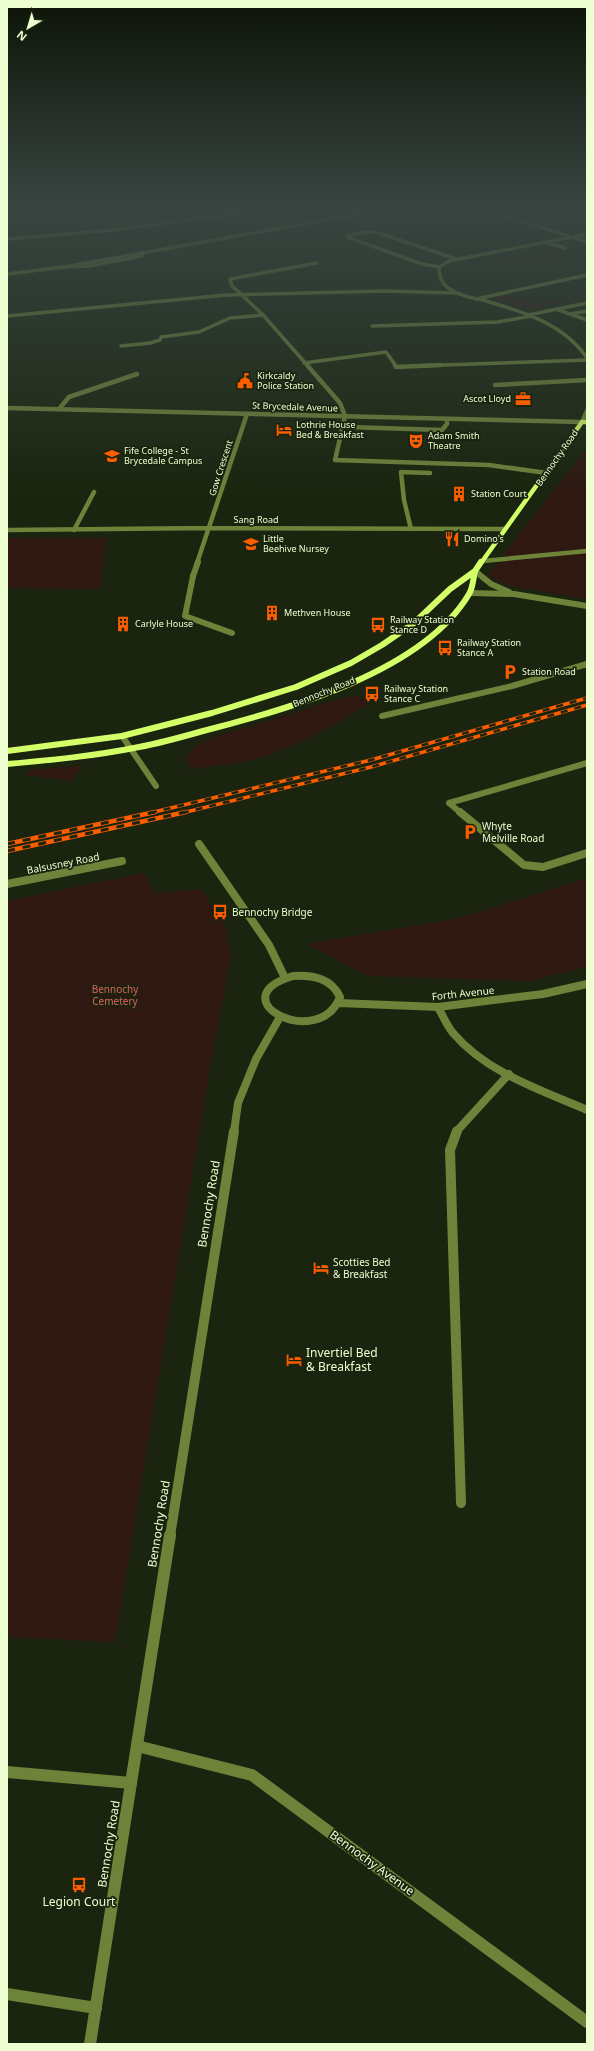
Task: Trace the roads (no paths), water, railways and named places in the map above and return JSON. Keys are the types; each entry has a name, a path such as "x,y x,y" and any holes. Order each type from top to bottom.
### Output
{"main road":[{"name":"Bennochy Road","path":"7,751 122,736 257,700 296,687 340,668 382,645 414,623 450,588 475,571 585,422"},
{"name":"Bennochy Road","path":"7,764 62,759 132,749 254,719 358,679 388,663 432,636 454,614 470,593 475,571"}],"street":[{"path":"7,316 104,307"},
{"path":"254,307 340,403 345,416 334,460 489,465 547,473"},
{"path":"304,363 386,352 396,367 587,359 582,348 565,333 529,316 500,307"},
{"path":"372,326 498,322 568,307"},
{"path":"556,309 587,320"},
{"path":"569,314 587,311"},
{"path":"120,346 150,343 160,340 161,337 200,332 230,318 263,315"},
{"path":"60,409 69,397 137,374"},
{"path":"495,385 526,385 545,382 587,380"},
{"name":"St Brycedale Avenue","path":"7,408 585,422"},
{"path":"585,422 587,411"},
{"name":"Gow Crescent","path":"232,633 185,616 194,576 247,414"},
{"path":"343,425 356,428 442,430 447,424 447,419"},
{"path":"411,529 404,500 401,472 430,473"},
{"path":"74,530 94,492"},
{"name":"Sang Road","path":"7,530 210,528 505,530"},
{"path":"483,561 587,551"},
{"path":"475,571 491,584 514,594"},
{"path":"470,593 514,594 587,606"},
{"path":"382,716 512,686 587,664"},
{"path":"122,736 156,786"},
{"path":"587,763 449,803 524,865 543,867 587,854"},
{"path":"199,844 269,945 285,978"},
{"name":"Balsusney Road","path":"7,884 122,861"},
{"path":"307,976 329,982 338,992 339,1003 331,1013 316,1019 298,1021 280,1016 272,1012 264,1000 265,993 270,987 285,978 307,976"},
{"name":"Forth Avenue","path":"339,1003 438,1006 543,994 587,984"},
{"path":"438,1006 453,1033 473,1053 509,1074 587,1110"},
{"name":"Bennochy Road","path":"90,2044 238,1103 256,1059 280,1016"},
{"path":"461,1504 450,1150 451,1142 455,1133 509,1074"},
{"name":"Bennochy Avenue","path":"137,1746 252,1775 587,2022"},
{"path":"7,1772 131,1783"},
{"path":"7,1994 96,2008"}],"railway":[{"path":"150,813 371,760 587,698"},
{"path":"182,813 371,767 587,705"},
{"path":"7,844 155,812"},
{"path":"7,851 186,812"}],"place":[{"name":"Kirkcaldy Police Station","path":"245,381"},
{"name":"Ascot Lloyd","path":"523,399"},
{"name":"Lothrie House Bed & Breakfast","path":"284,430"},
{"name":"Adam Smith Theatre","path":"416,441"},
{"name":"Fife College - St Brycedale Campus","path":"112,456"},
{"name":"Station Court","path":"459,494"},
{"name":"Domino's","path":"452,539"},
{"name":"Little Beehive Nursey","path":"251,544"},
{"name":"Methven House","path":"272,613"},
{"name":"Carlyle House","path":"123,624"},
{"name":"Railway Station Stance D","path":"378,625"},
{"name":"Railway Station Stance A","path":"445,648"},
{"name":"Station Road","path":"510,672"},
{"name":"Railway Station Stance C","path":"372,694"},
{"name":"Whyte Melville Road","path":"470,832"},
{"name":"Bennochy Bridge","path":"220,912"},
{"name":"Scotties Bed & Breakfast","path":"321,1268"},
{"name":"Invertiel Bed & Breakfast","path":"294,1360"},
{"name":"Legion Court","path":"79,1885"}],"park label":[{"name":"Bennochy Cemetery","path":"115,994"}]}
